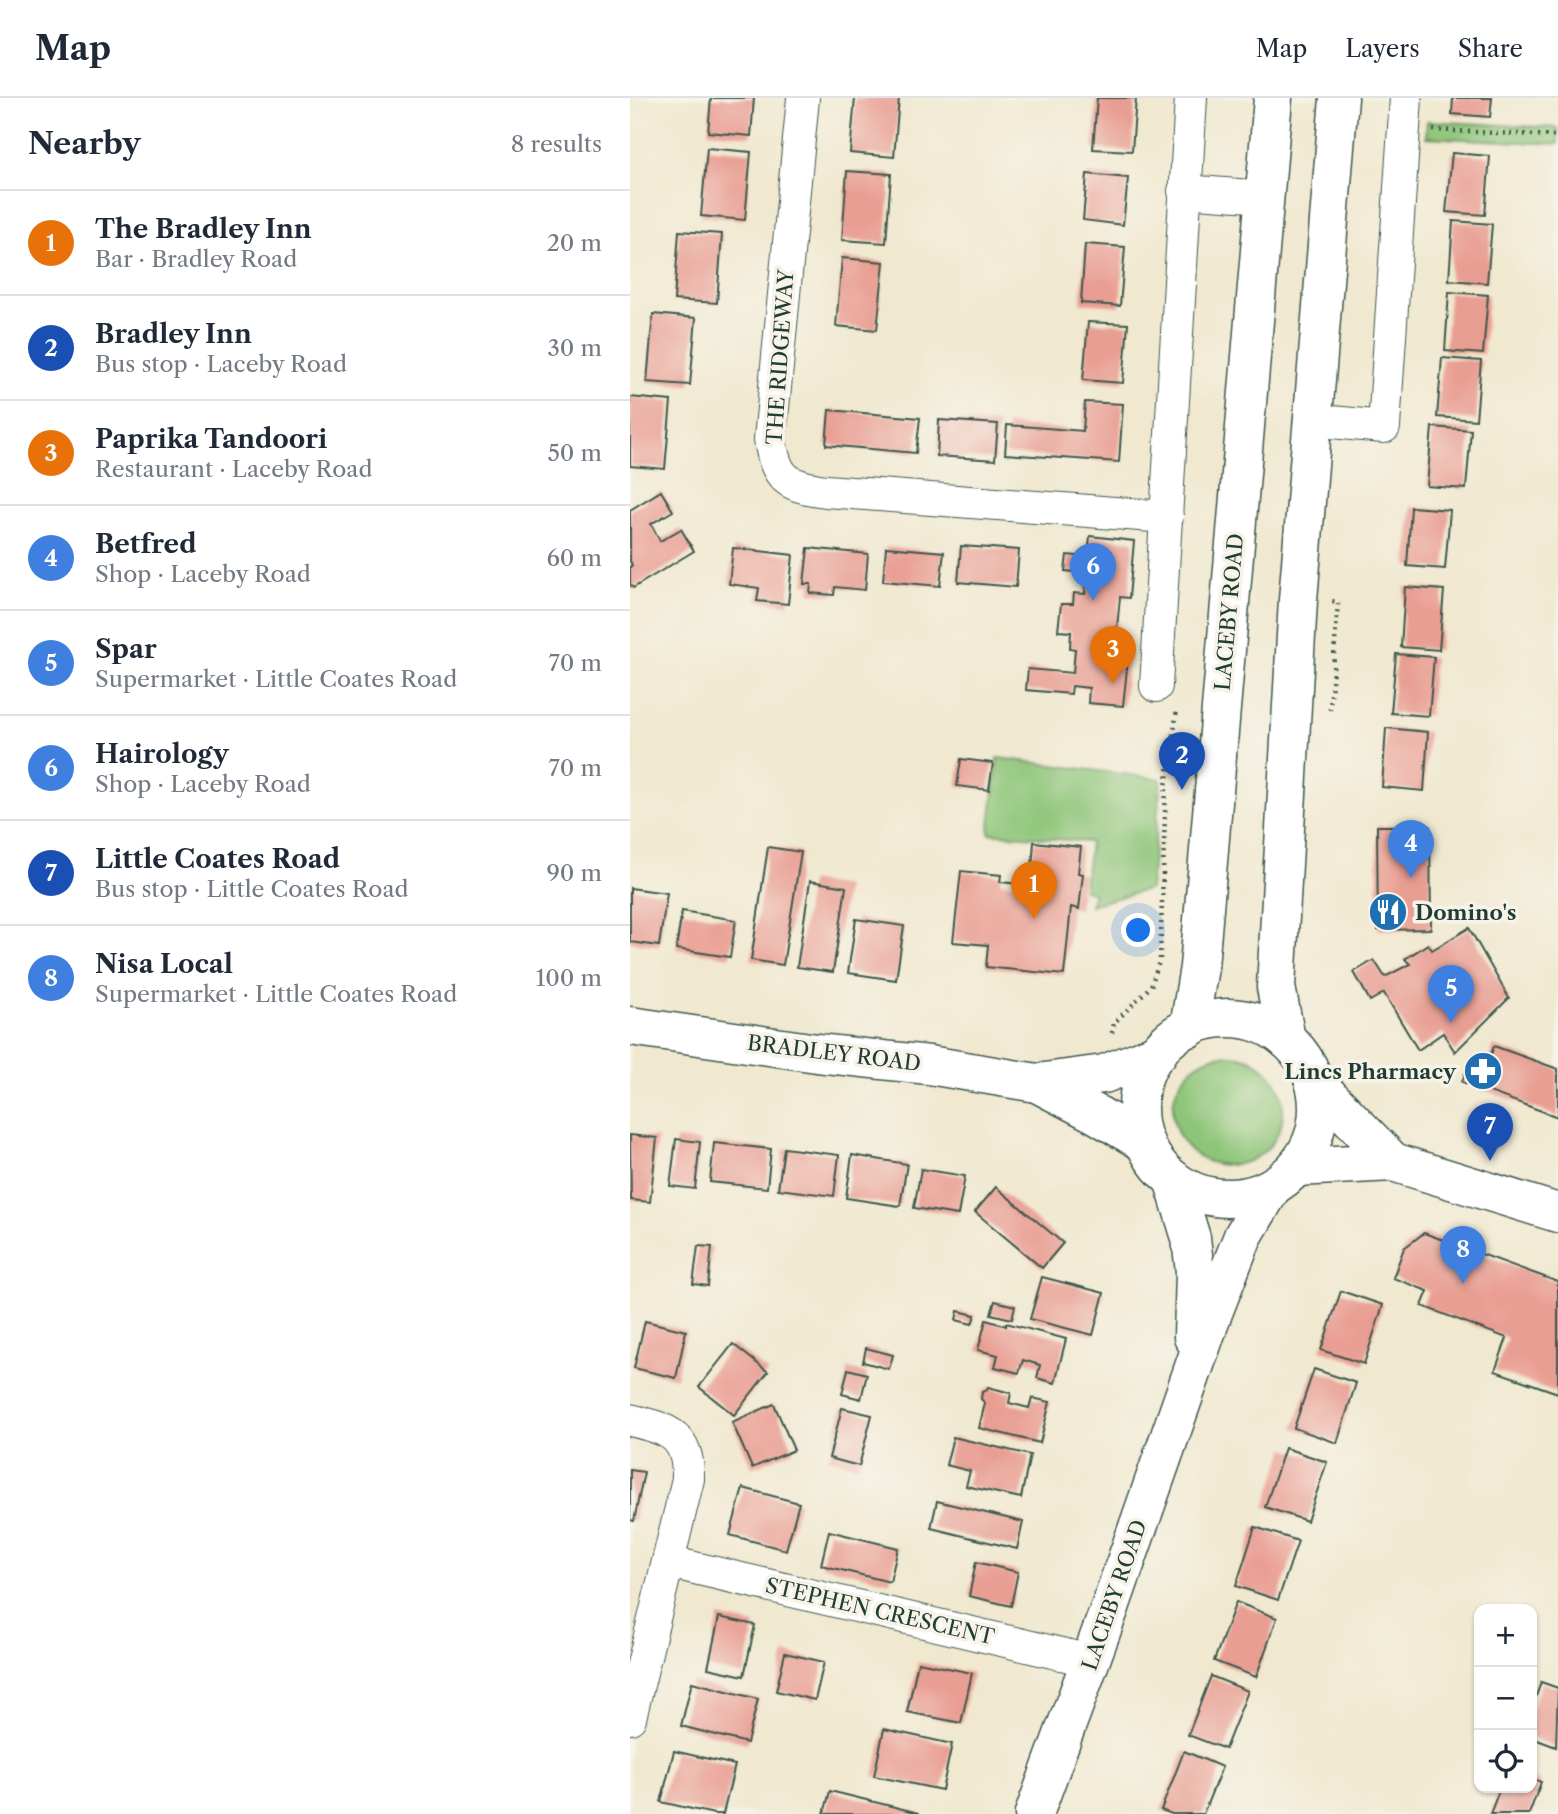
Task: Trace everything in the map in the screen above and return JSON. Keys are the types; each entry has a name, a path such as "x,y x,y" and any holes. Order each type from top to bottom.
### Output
{"main road":[{"name":"LACEBY ROAD","path":"1189,1028 1199,967 1273,98"},
{"path":"1286,1039 1276,987 1297,600 1339,98"},
{"path":"1314,1081 1318,1117 1307,1152 1284,1177 1252,1195 1211,1197 1191,1190 1173,1179 1161,1169 1146,1143 1139,1121 1139,1098 1149,1066 1167,1043 1203,1022 1237,1019 1271,1029 1286,1039 1303,1058 1314,1081 1393,1162"},
{"name":"BRADLEY ROAD","path":"630,1026 817,1053 929,1065 1037,1083 1104,1074 1158,1053"},
{"name":"BRADLEY ROAD","path":"1037,1083 1146,1143"},
{"path":"1284,1177 1393,1162 1558,1213"},
{"name":"LACEBY ROAD","path":"1034,1814 1243,1236 1284,1177"},
{"name":"LACEBY ROAD","path":"1173,1179 1191,1238 1195,1272 1191,1374"}],"street":[{"name":"THE RIDGEWAY","path":"803,98 770,439 773,458 781,476 801,488 826,491 1167,517"},
{"path":"1156,686 1191,98"},
{"path":"1311,420 1384,427 1405,113"},
{"path":"1184,191 1265,197"},
{"path":"630,1420 659,1428 678,1439 688,1458 688,1479 630,1718"},
{"name":"STEPHEN CRESCENT","path":"669,1562 1091,1661"}],"path":[{"path":"1405,113 1558,136"}],"green space":[{"path":"1427,121 1558,128 1558,144 1426,137"},
{"path":"998,758 1161,779 1150,889 1090,905 1094,893 1084,890 1090,842 989,833"},
{"path":"1228,1055 1249,1060 1267,1071 1278,1089 1283,1110 1278,1131 1267,1149 1249,1160 1228,1165 1207,1160 1189,1149 1178,1131 1173,1110 1178,1089 1189,1071 1207,1060"}],"building":[{"path":"711,98 754,98 751,136 708,132"},
{"path":"855,98 899,98 894,157 850,153"},
{"path":"1097,98 1136,98 1132,151 1093,149"},
{"path":"1453,98 1492,98 1490,117 1452,114"},
{"path":"707,148 751,152 745,220 701,216"},
{"path":"1452,153 1490,156 1485,215 1446,212"},
{"path":"847,171 891,174 886,243 842,240"},
{"path":"1087,174 1128,178 1123,225 1083,220"},
{"path":"1453,221 1492,224 1487,283 1449,280"},
{"path":"679,231 722,234 717,303 674,300"},
{"path":"1085,244 1125,247 1120,306 1081,303"},
{"path":"842,258 884,262 877,330 836,326"},
{"path":"1449,292 1488,295 1483,354 1445,351"},
{"path":"653,314 696,318 690,385 647,382"},
{"path":"1088,322 1128,324 1123,383 1083,380"},
{"path":"1442,358 1481,361 1476,420 1437,417"},
{"path":"630,397 671,401 665,469 630,466"},
{"path":"1085,402 1123,404 1119,462 1005,454 1007,425 1083,431"},
{"path":"829,410 920,418 916,453 826,445"},
{"path":"939,420 998,424 995,460 937,456"},
{"path":"1432,427 1471,430 1466,489 1427,486"},
{"path":"661,491 673,511 651,524 660,541 681,529 694,551 633,588 630,584 630,510"},
{"path":"1411,507 1450,510 1445,569 1407,566"},
{"path":"1090,536 1134,541 1129,598 1120,597 1115,649 1129,650 1123,706 1088,703 1089,688 1072,686 1071,694 1026,690 1028,669 1073,673 1075,649 1070,648 1071,632 1058,631 1061,604 1073,604 1074,593 1085,594 1087,573 1065,571 1067,555 1088,557"},
{"path":"961,546 1019,550 1016,587 958,582"},
{"path":"886,547 944,552 940,586 883,581"},
{"path":"733,548 793,555 788,604 757,601 759,588 729,584"},
{"path":"808,548 868,554 865,590 835,587 834,595 810,593 811,584 804,584"},
{"path":"1405,587 1444,590 1439,650 1401,647"},
{"path":"1396,654 1434,657 1429,716 1391,713"},
{"path":"1386,728 1428,732 1424,791 1382,787"},
{"path":"961,759 993,763 989,790 957,786"},
{"path":"1377,826 1430,826 1431,929 1378,930"},
{"path":"1034,842 1081,847 1078,873 1083,874 1079,909 1071,907 1064,975 986,967 988,945 953,942 961,871 1001,875 1000,882 1042,886 1044,870 1032,868"},
{"path":"768,847 801,852 783,965 751,960"},
{"path":"810,881 846,887 833,972 797,967"},
{"path":"630,888 667,893 659,946 630,942"},
{"path":"682,911 736,920 730,957 676,949"},
{"path":"856,919 904,926 896,980 848,973"},
{"path":"1469,928 1509,998 1455,1052 1443,1033 1418,1050 1384,993 1370,1001 1354,972 1374,960 1385,977 1410,964 1405,959 1428,944 1432,950"},
{"path":"1494,1046 1558,1069 1558,1117 1462,1082 1470,1060 1487,1066"},
{"path":"630,1135 657,1138 650,1202 631,1200"},
{"path":"676,1139 700,1142 695,1189 670,1186"},
{"path":"714,1143 771,1149 767,1188 710,1182"},
{"path":"784,1148 839,1155 834,1196 778,1189"},
{"path":"852,1155 907,1164 900,1206 846,1198"},
{"path":"921,1169 965,1176 958,1215 914,1208"},
{"path":"996,1187 1063,1243 1042,1268 975,1212"},
{"path":"1424,1233 1558,1282 1558,1393 1495,1371 1507,1338 1422,1306 1428,1291 1393,1278 1404,1248"},
{"path":"698,1246 712,1247 708,1286 693,1284"},
{"path":"1042,1277 1104,1293 1093,1335 1030,1319"},
{"path":"1341,1291 1383,1305 1364,1364 1321,1350"},
{"path":"995,1301 1015,1306 1012,1319 991,1314"},
{"path":"958,1311 975,1315 972,1324 956,1320"},
{"path":"986,1320 1066,1339 1055,1383 1037,1378 1040,1365 1023,1360 1019,1373 995,1367 998,1355 978,1350"},
{"path":"645,1321 686,1331 676,1378 634,1368"},
{"path":"733,1344 768,1372 734,1415 699,1387"},
{"path":"866,1348 893,1355 889,1369 863,1362"},
{"path":"848,1369 867,1374 861,1399 842,1394"},
{"path":"1314,1369 1356,1383 1337,1443 1294,1428"},
{"path":"988,1387 1011,1393 1009,1403 1029,1408 1032,1398 1050,1402 1040,1443 979,1428 985,1403 981,1399 982,1392"},
{"path":"774,1404 794,1450 752,1468 732,1422"},
{"path":"842,1408 872,1415 859,1466 829,1458"},
{"path":"953,1437 1030,1455 1021,1498 966,1486 970,1471 946,1465"},
{"path":"1285,1448 1327,1462 1307,1521 1265,1507"},
{"path":"630,1470 644,1472 634,1521 630,1520"},
{"path":"743,1488 799,1503 786,1550 730,1535"},
{"path":"937,1501 1023,1522 1017,1549 931,1528"},
{"path":"1255,1527 1298,1541 1278,1600 1236,1586"},
{"path":"829,1531 898,1548 890,1582 821,1565"},
{"path":"976,1562 1018,1572 1011,1606 969,1596"},
{"path":"1236,1602 1277,1618 1256,1677 1214,1661"},
{"path":"719,1617 755,1625 744,1676 708,1668"},
{"path":"785,1653 824,1662 815,1700 776,1691"},
{"path":"918,1662 972,1673 961,1723 907,1712"},
{"path":"1211,1676 1248,1691 1225,1749 1188,1735"},
{"path":"692,1682 758,1699 747,1743 681,1726"},
{"path":"1541,1682 1558,1688 1556,1747 1537,1740 1537,1694"},
{"path":"884,1729 952,1744 942,1790 874,1776"},
{"path":"674,1751 735,1765 723,1814 661,1802"},
{"path":"1184,1751 1222,1767 1203,1814 1172,1814 1161,1810"},
{"path":"830,1791 919,1813 919,1814 824,1814"},
{"path":"1498,1793 1537,1793 1529,1814 1490,1814"}],"place":[{"name":"Hairology","path":"1093,601"},
{"name":"Paprika Tandoori","path":"1113,684"},
{"name":"Bradley Inn","path":"1182,790"},
{"name":"Betfred","path":"1411,878"},
{"name":"Domino's","path":"1388,912"},
{"name":"The Bradley Inn","path":"1034,919"},
{"name":"Spar","path":"1451,1023"},
{"name":"Lincs Pharmacy","path":"1483,1071"},
{"name":"Little Coates Road","path":"1490,1161"},
{"name":"Nisa Local","path":"1463,1284"}]}
